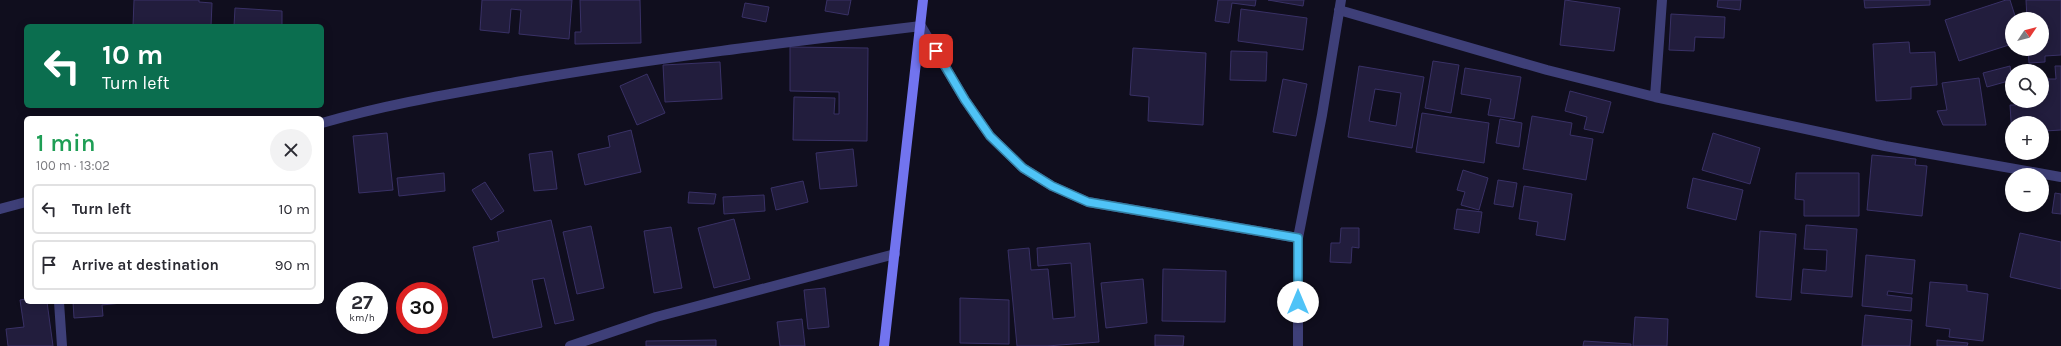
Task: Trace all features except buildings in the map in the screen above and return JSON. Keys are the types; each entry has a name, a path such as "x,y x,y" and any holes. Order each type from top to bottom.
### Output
{"street":[{"path":"884,346 923,0"},
{"path":"1656,97 1662,0"},
{"path":"1298,346 1298,238 1322,115 1340,5 1547,70 1656,97 1885,146 2061,177"},
{"path":"324,123 459,92 581,71 733,49 921,26"},
{"path":"921,26 965,100 990,136 1023,168 1052,186 1088,202 1298,238"},
{"path":"0,209 24,203"},
{"path":"570,346 656,317 895,254"},
{"path":"59,304 62,346"}],"route":[{"path":"936,51 965,100 990,136 1023,168 1052,186 1088,202 1197,219 1298,238 1298,302"}]}
